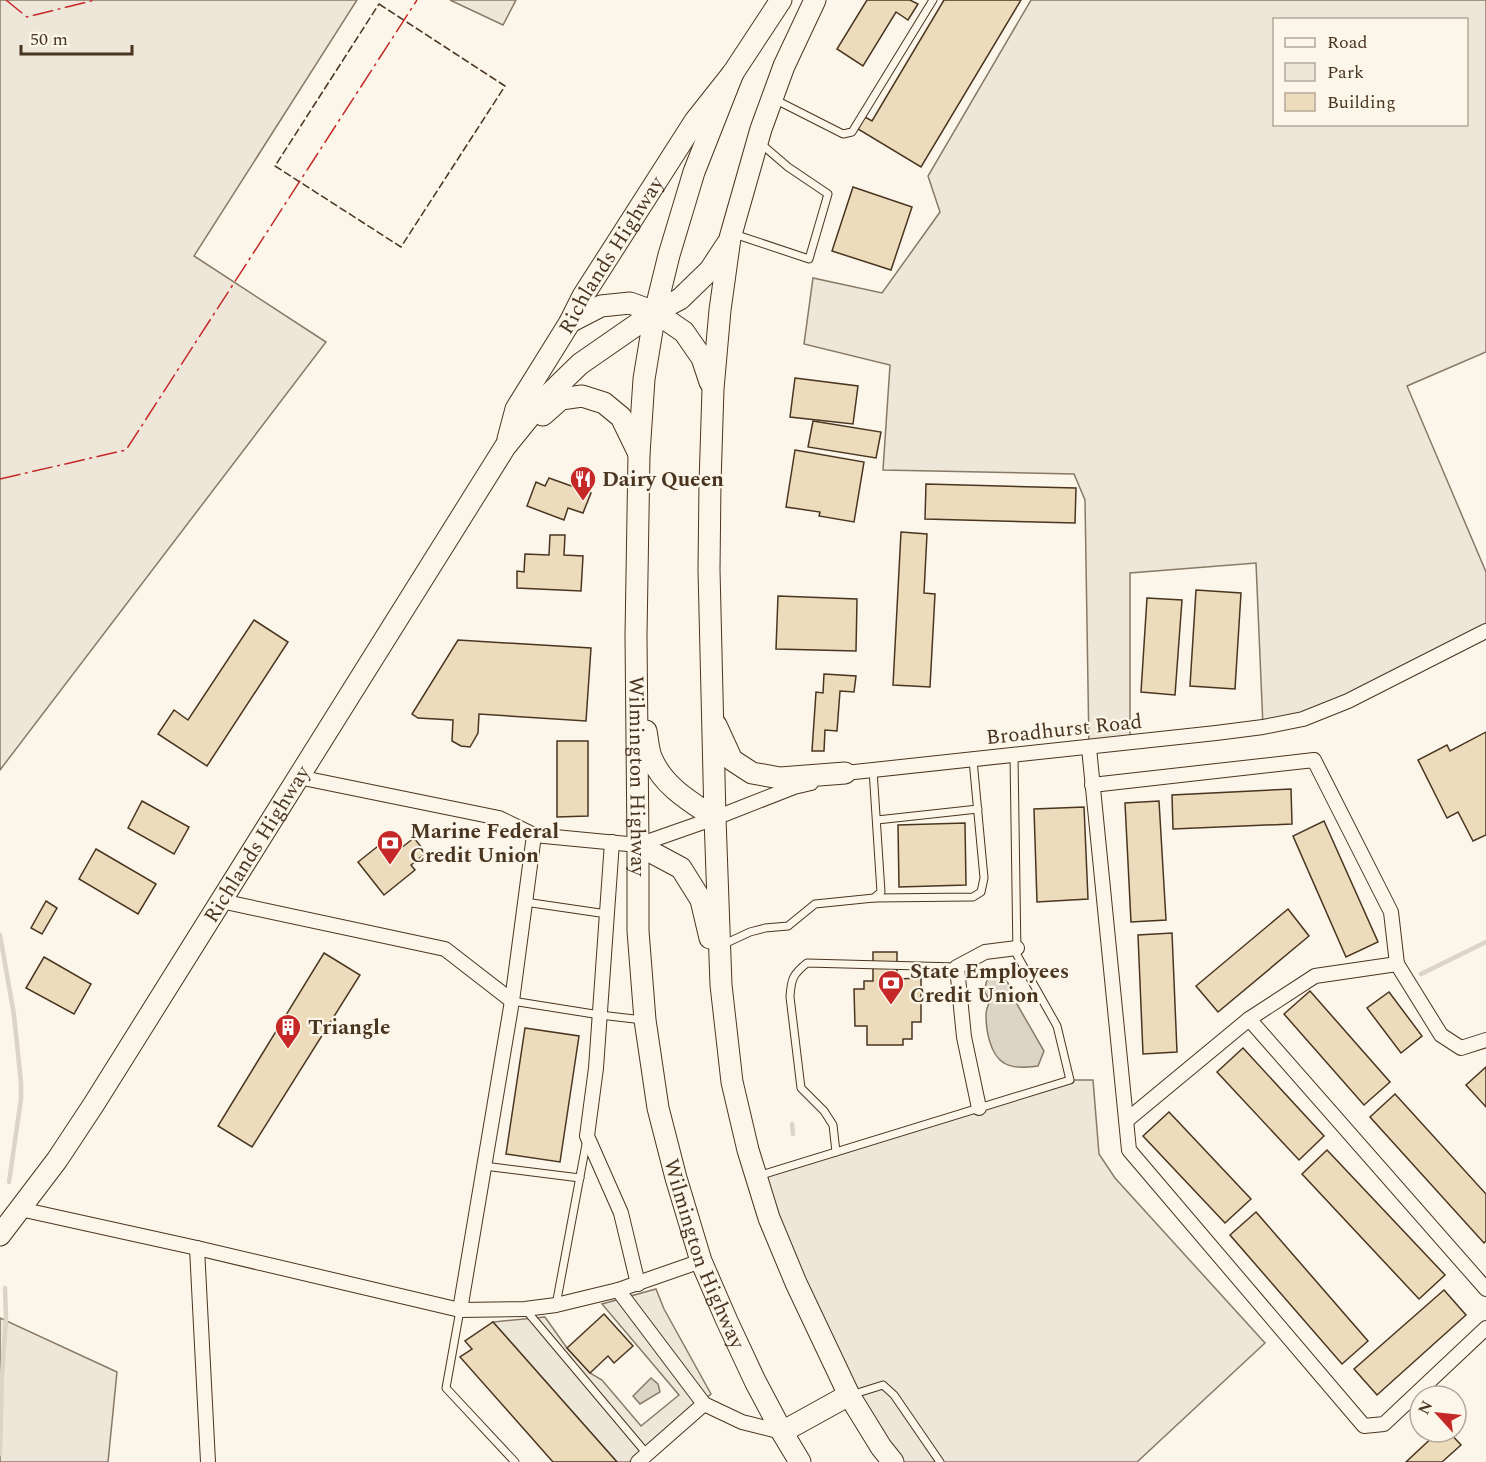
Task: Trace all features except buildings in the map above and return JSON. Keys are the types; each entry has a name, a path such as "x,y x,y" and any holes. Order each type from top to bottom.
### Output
{"main road":[{"path":"733,73 781,0"},
{"path":"815,0 784,66 757,141 731,236 720,310 713,389 709,538 712,718 721,986 732,1082 748,1150 769,1218 796,1283 849,1395 893,1462"},
{"name":"Wilmington Highway","path":"733,73 694,172 669,255 655,312 644,379 639,454 635,681 638,931 645,1020 658,1108 701,1261 755,1382 800,1462"},
{"name":"Richlands Highway","path":"505,447 516,409 570,322 583,296 695,121 733,73"},
{"name":"Richlands Highway","path":"0,1235 57,1160 94,1104 505,447 544,399 580,364 655,312 680,299 710,270 731,236"},
{"path":"570,322 601,306 630,303 655,312 684,332 702,358 713,389"},
{"path":"505,447 561,399 582,396 604,403 621,417 639,454"},
{"path":"635,681 652,759 666,782 715,818"},
{"path":"712,718 732,760 752,773 780,778 844,773"},
{"path":"638,845 681,868 701,900 721,986"},
{"path":"782,1432 849,1395"}],"street":[{"name":"Broadhurst Road","path":"638,845 794,788 844,773 1263,728 1303,719 1348,701 1486,631"},
{"path":"1089,748 1129,1149 1364,1426 1384,1424 1486,1328"},
{"path":"1092,784 1314,760 1391,912 1397,964 1441,1035 1461,1048 1486,1040"},
{"path":"298,777 499,818 534,835 638,845"},
{"path":"460,1310 512,1001 534,835"},
{"path":"612,842 596,1068 587,1136 621,1213 638,1284"},
{"path":"221,901 445,949 512,1001"},
{"path":"979,1108 964,1037 957,967 985,952 1017,948"},
{"path":"1127,1120 1249,1019 1315,976 1397,964"},
{"path":"1249,1019 1486,1289"},
{"path":"20,1209 460,1310 525,1309 556,1305 638,1284 701,1261"},
{"path":"197,1248 208,1462"},
{"path":"618,1290 704,1404 742,1422 782,1432"},
{"path":"642,1458 704,1404"}],"lane":[{"path":"772,98 843,134 852,132 933,0"},
{"path":"731,236 809,259 828,194 788,167 757,141"},
{"path":"756,1177 1070,1080 1057,1026 1017,955 1014,756"},
{"path":"719,946 750,932 788,926 815,904 874,898 973,897 981,892 984,878 973,760"},
{"path":"873,770 881,892 874,898"},
{"path":"877,820 978,809"},
{"path":"525,902 606,914"},
{"path":"836,1152 833,1125 824,1111 801,1088 790,996 791,981 797,971 807,963 957,967"},
{"path":"512,1001 645,1020"},
{"path":"556,1305 587,1136"},
{"path":"484,1166 580,1178"},
{"path":"525,1309 642,1458"},
{"path":"460,1310 446,1388 515,1462"},
{"path":"849,1395 883,1385 894,1395 940,1462"}],"green space":[{"path":"0,0 357,0 194,256 326,342 0,770"},
{"path":"450,0 516,0 503,25"},
{"path":"1031,0 1486,0 1486,352 1407,386 1486,572 1486,631 1344,702 1263,727 1256,563 1130,573 1130,743 1089,748 1085,500 1074,474 883,470 890,365 804,344 813,278 882,293 940,212 928,176"},
{"path":"1070,1080 1093,1080 1099,1154 1115,1178 1265,1343 1137,1462 893,1462 881,1447 756,1177"},
{"path":"0,1318 117,1372 108,1462 0,1462"}],"shaded area":[{"path":"999,974 1008,983 1018,1006 1044,1051 1038,1066 1008,1065 999,1059 992,1048 986,1021 986,1011 990,1001 984,991 987,980"},
{"path":"656,1289 664,1309 711,1394 629,1462 617,1462 493,1322 545,1317 567,1348 590,1373 602,1380 641,1426 679,1395 602,1304"},
{"path":"651,1378 658,1384 660,1392 640,1404 633,1396"}],"waterway":[{"path":"0,935 14,1015 21,1083 21,1099 9,1182"},
{"path":"1421,974 1486,942"},
{"path":"792,1124 793,1134"},
{"path":"0,1454 6,1320 5,1288"}],"fence":[{"path":"379,4 505,86 401,247 275,166 379,4"}],"power":[{"path":"6,0 27,17 95,0"},
{"path":"0,479 126,450 417,0"}],"place":[{"name":"Dairy Queen","path":"583,502"},
{"name":"Marine Federal Credit Union","path":"390,866"},
{"name":"State Employees Credit Union","path":"891,1006"},
{"name":"Triangle","path":"288,1050"}]}
